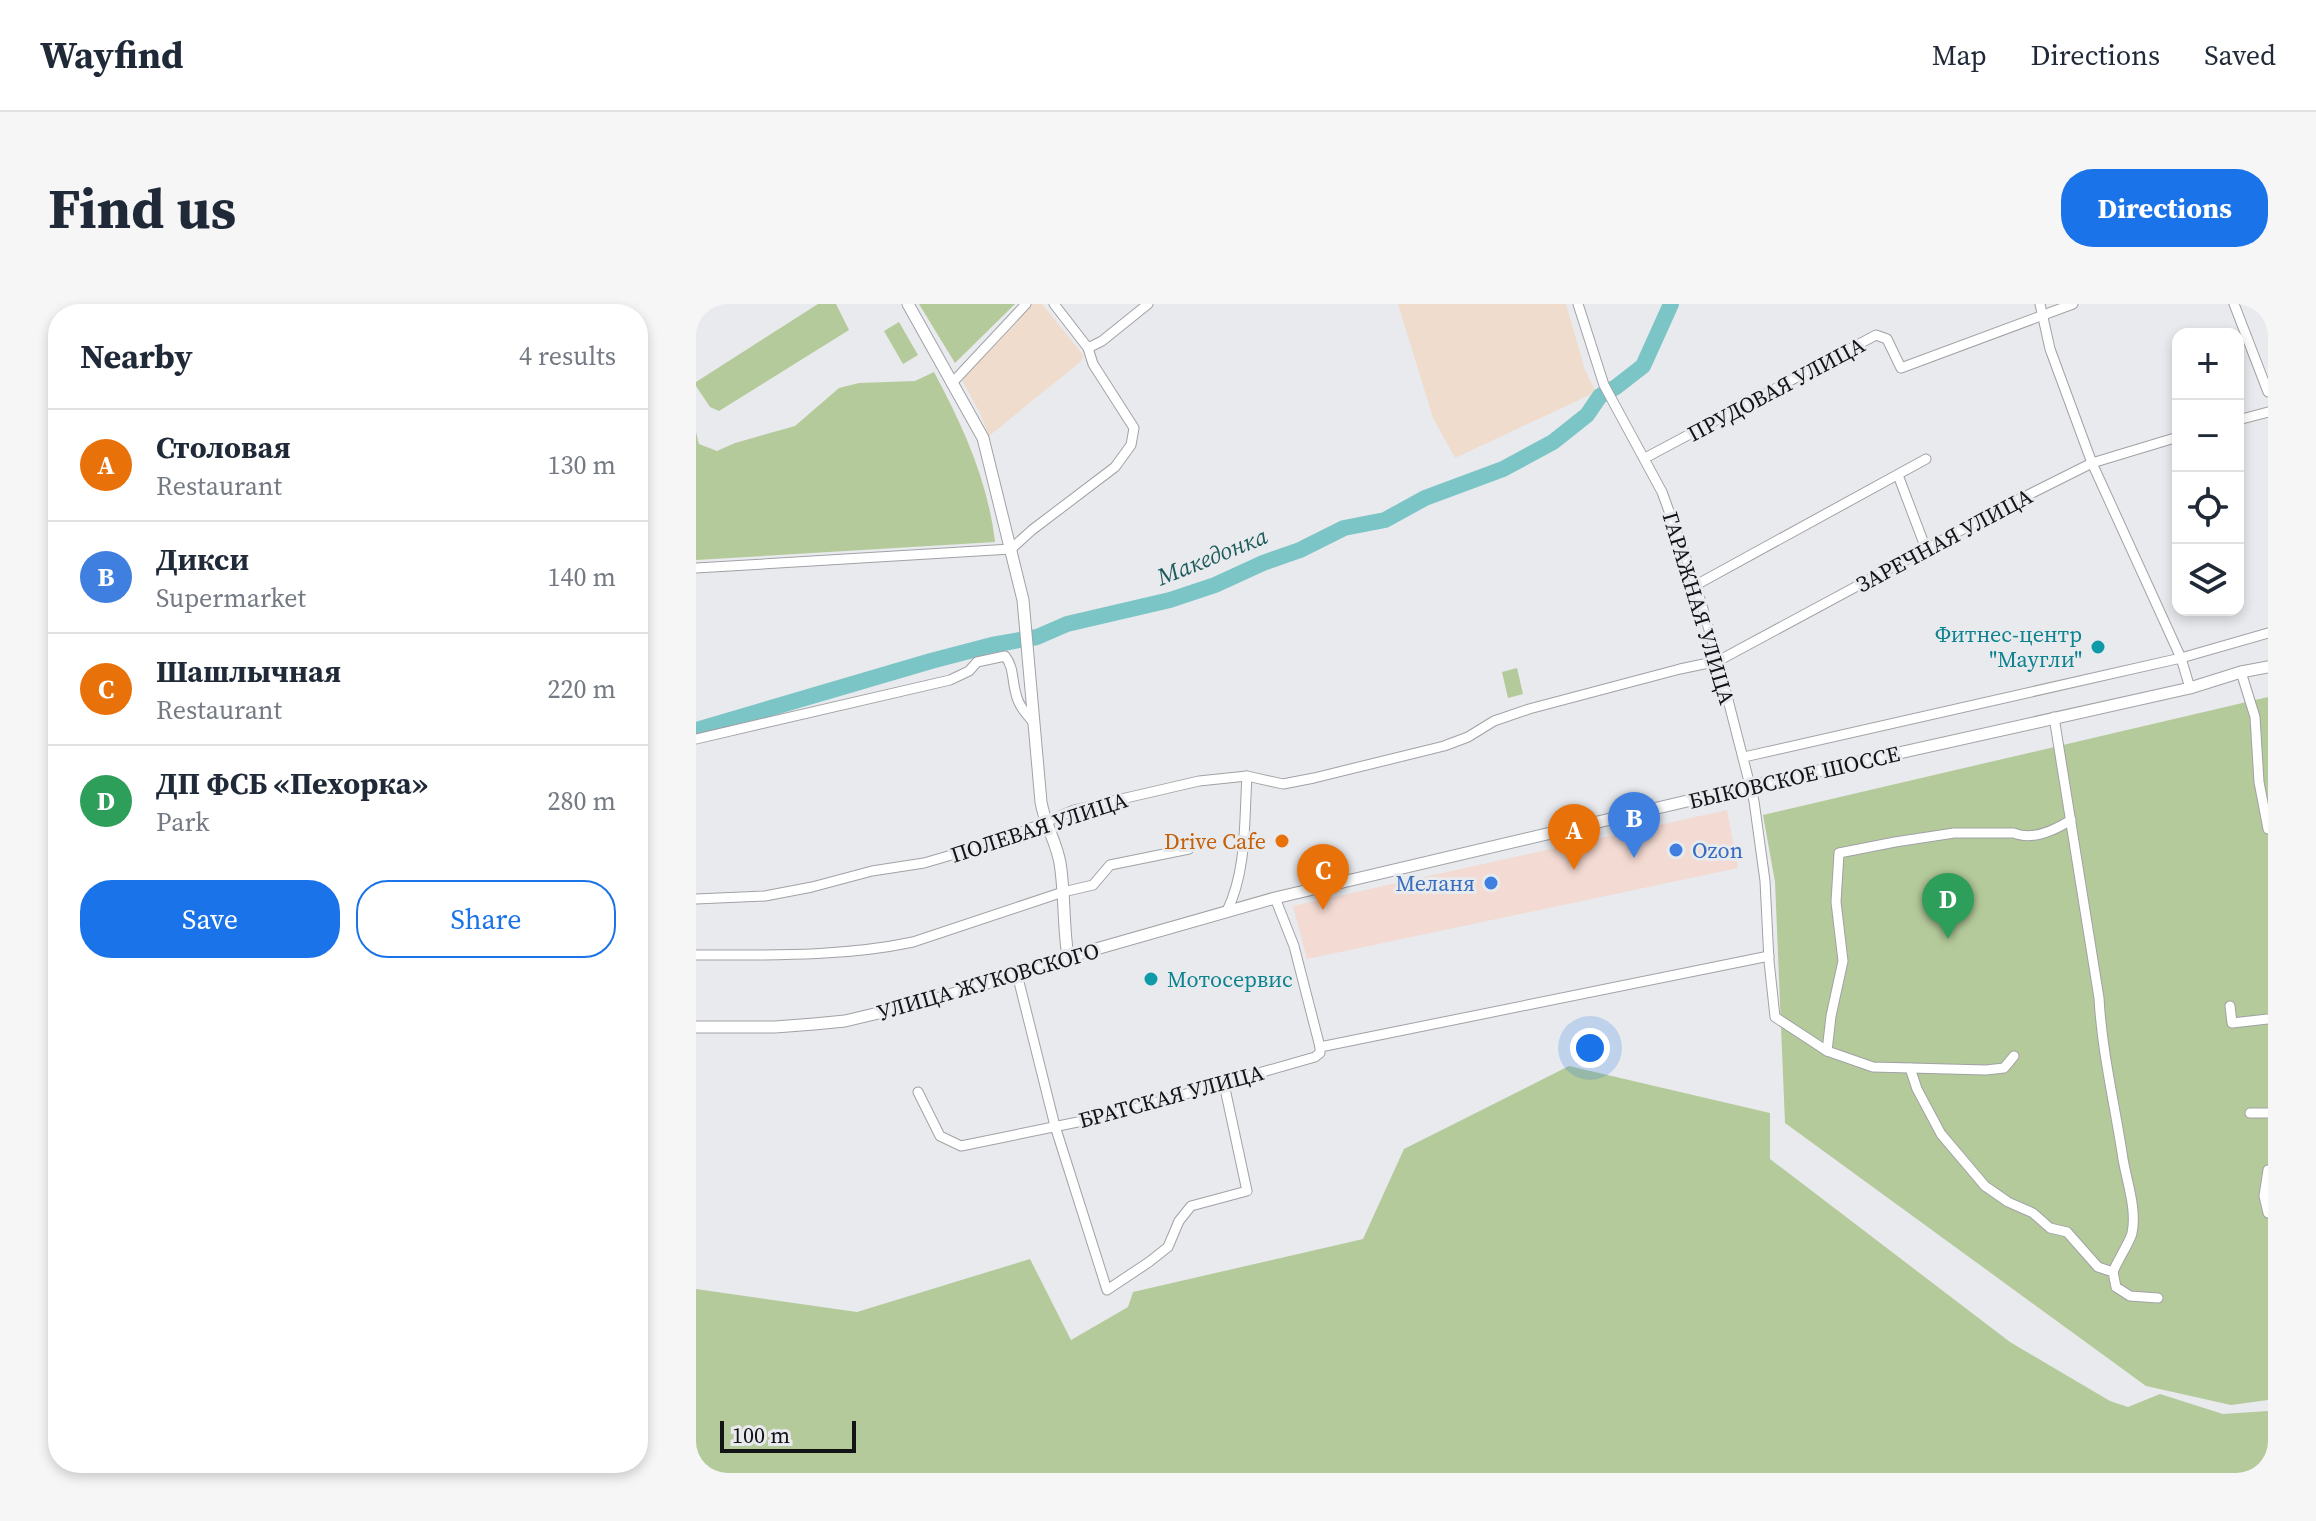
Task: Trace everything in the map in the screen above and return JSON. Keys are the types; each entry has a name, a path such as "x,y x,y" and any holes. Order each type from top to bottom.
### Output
{"main road":[{"path":"908,304 983,438 1011,549 1023,600 1041,802 1044,821 1056,846 1068,957"},
{"name":"БЫКОВСКОЕ ШОССЕ","path":"1227,911 1751,786 2190,688 2268,667"},
{"name":"УЛИЦА ЖУКОВСКОГО","path":"696,1027 775,1027 845,1021 940,998 1227,911"}],"street":[{"path":"953,382 1026,304"},
{"path":"696,568 1011,549 1115,467 1131,445 1134,428 1093,364 1088,348 1054,304"},
{"path":"1088,348 1102,341 1148,304"},
{"name":"ГАРАЖНАЯ УЛИЦА","path":"1578,304 1606,390 1662,492 1696,585 1718,661 1751,786 1765,881 1775,1017 1827,1051"},
{"name":"ПРУДОВАЯ УЛИЦА","path":"1645,458 1876,335 1887,339 1901,368 2041,309 2073,304"},
{"path":"2234,304 2268,392"},
{"path":"2041,309 2050,349 2092,463 2181,658 2190,688"},
{"path":"2244,418 2268,412"},
{"name":"ЗАРЕЧНАЯ УЛИЦА","path":"1247,776 1283,784 1314,778 1444,746 1468,737 1494,721 1529,709 1718,661 2092,463 2172,439"},
{"path":"1696,585 1926,459"},
{"path":"1898,475 1926,549"},
{"path":"1744,757 2181,658 2268,633"},
{"path":"696,739 950,680 969,671 977,662 1005,656 1015,683 1016,696 1034,723"},
{"path":"2241,672 2255,717 2259,782 2268,829"},
{"path":"2054,717 2099,998 2101,1040 2132,1205 2132,1234 2113,1272 2116,1287 2130,1296 2158,1298"},
{"path":"1227,911 1235,896 1241,865 1247,776"},
{"name":"ПОЛЕВАЯ УЛИЦА","path":"696,899 765,896 872,871 924,863 1003,840 1074,810 1199,781 1247,776"},
{"path":"2014,1056 2004,1068 1910,1068 1873,1067 1827,1051 1843,961 1836,902 1839,853 1954,833 2014,833 2022,837 2055,831 2071,820"},
{"path":"696,955 812,955 913,942 1093,885 1110,865 1189,849"},
{"path":"1275,898 1294,946 1318,1052"},
{"name":"БРАТСКАЯ УЛИЦА","path":"1224,1084 1247,1191 1191,1206 1179,1221 1168,1247 1107,1290 1055,1126 1112,1115 1224,1084 1318,1052 1769,956"},
{"path":"918,1092 940,1136 961,1146 1055,1126 1017,974"},
{"path":"2230,1006 2232,1023 2268,1019"},
{"path":"1910,1068 1917,1089 1941,1134 1985,1186 2008,1202 2033,1213 2050,1228 2067,1232 2098,1267 2113,1272"},
{"path":"2250,1113 2268,1113"},
{"path":"2268,1170 2264,1196 2268,1213"}],"shaded area":[{"path":"1029,304 1042,304 1084,356 989,436 960,377"},
{"path":"1398,304 1566,304 1585,370 1596,392 1455,458 1433,418"},
{"path":"1727,810 1738,868 1307,959 1293,906"}],"green space":[{"path":"818,304 836,304 849,330 719,411 710,407 696,382"},
{"path":"919,304 1015,304 955,363"},
{"path":"899,322 918,355 903,364 884,331"},
{"path":"934,372 973,454 987,497 995,542 696,560 696,432 699,444 717,451 795,426 839,388 859,383 915,381"},
{"path":"1517,668 1523,694 1508,698 1502,672"},
{"path":"2268,697 2268,1400 2231,1405 2146,1386 1785,1123 1775,882 1763,815"},
{"path":"1569,1066 1770,1113 1770,1159 2010,1342 2110,1401 2128,1407 2160,1394 2223,1414 2268,1411 2268,1473 696,1473 696,1289 857,1312 1030,1259 1071,1340 1128,1307 1133,1292 1363,1239 1404,1149"}],"waterway":[{"name":"Македонка","path":"696,730 931,661 1037,637 1067,624 1170,600 1300,550 1344,528 1385,520 1425,498 1503,469 1553,442 1587,415 1600,396 1643,366 1671,304"}],"place":[{"name":"Фитнес-центр \"Маугли\"","path":"2098,647"},
{"name":"Drive Cafe","path":"1282,841"},
{"name":"Ozon","path":"1676,850"},
{"name":"Дикси","path":"1634,858"},
{"name":"Столовая","path":"1574,870"},
{"name":"Меланя","path":"1491,883"},
{"name":"Шашлычная","path":"1323,910"},
{"name":"ДП ФСБ «Пехорка»","path":"1948,939"},
{"name":"Мотосервис","path":"1151,979"}]}
